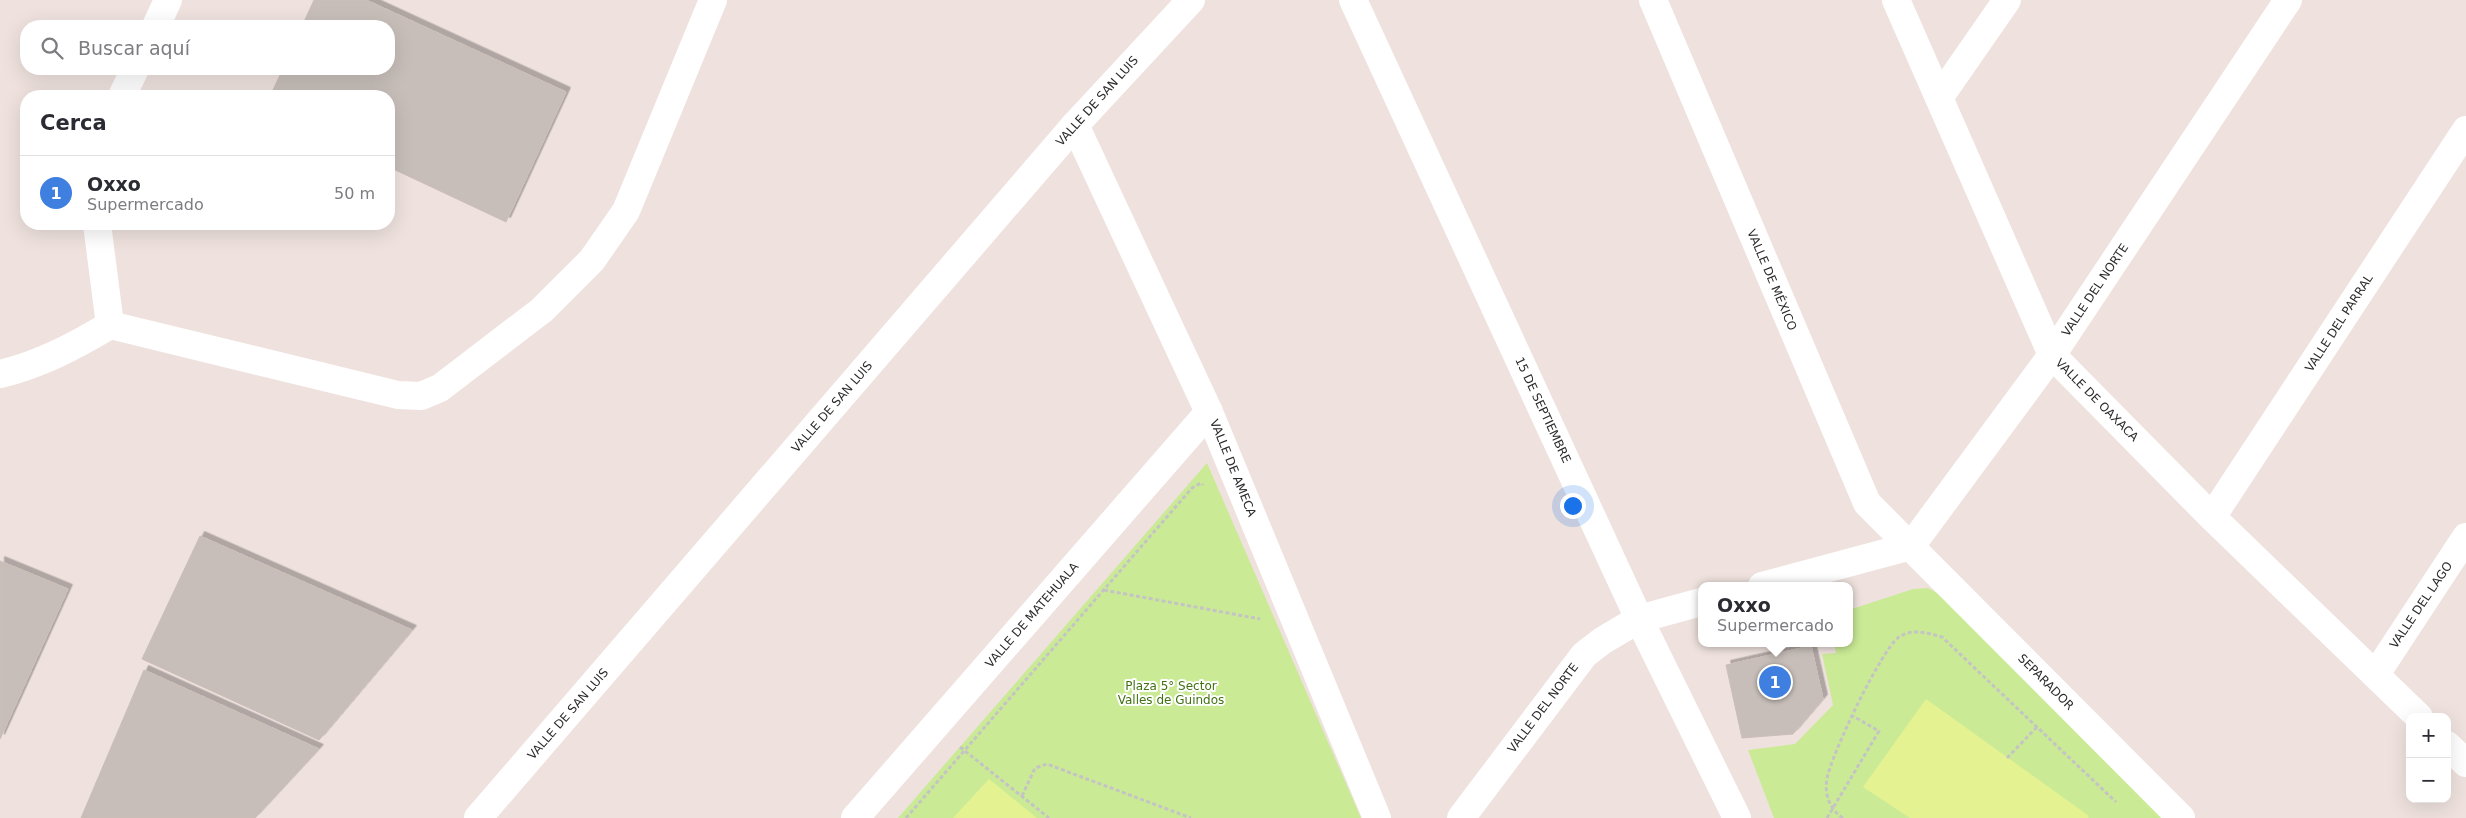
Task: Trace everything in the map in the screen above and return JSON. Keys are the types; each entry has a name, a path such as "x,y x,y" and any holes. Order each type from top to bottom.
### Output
{"street":[{"path":"159,20 168,0"},
{"path":"0,374 15,371 73,347 110,325 398,395 421,396 440,388 542,310 592,260 626,211 713,0"},
{"name":"VALLE DE SAN LUIS","path":"478,818 1075,125 1191,0"},
{"name":"15 DE SEPTIEMBRE","path":"1353,0 1639,619 1737,818"},
{"name":"VALLE DE MÉXICO","path":"1653,0 1867,503 1911,546"},
{"name":"VALLE DE OAXACA","path":"1896,0 2052,355 2212,517 2415,713"},
{"path":"1939,98 2007,0"},
{"name":"VALLE DEL NORTE","path":"1911,546 2052,355 2288,0"},
{"path":"125,90 132,75"},
{"name":"VALLE DE AMECA","path":"1075,125 1209,412 1377,818"},
{"name":"VALLE DEL PARRAL","path":"2212,517 2466,130"},
{"path":"98,230 110,325"},
{"name":"VALLE DE MATEHUALA","path":"855,818 1209,412"},
{"name":"VALLE DEL LAGO","path":"2376,674 2466,537"},
{"path":"1777,582 1911,546"},
{"name":"SEPARADOR","path":"1911,546 2181,818"},
{"name":"VALLE DEL NORTE","path":"1461,818 1571,669 1584,655 1602,641 1639,619 1698,603"},
{"path":"2451,749 2466,763"}],"path":[{"path":"906,818 1192,488 1201,483 1208,490"},
{"path":"1104,590 1264,620 1260,611"},
{"path":"1843,818 1836,814 1828,798 1826,779 1833,759 1874,670 1897,638 1912,631 1942,637 2119,805"},
{"path":"1827,818 1879,731 1853,716"},
{"path":"2007,758 2037,727"},
{"path":"960,747 1049,818"},
{"path":"1022,796 1035,768 1047,764 1191,818"}],"green space":[{"name":"Plaza 5° Sector Valles de Guindos","path":"1207,463 1361,818 898,818"},
{"path":"1928,588 1941,595 2170,818 1774,818 1748,750 1795,744 1833,705 1822,654 1836,653 1835,647 1853,647 1853,609 1913,589"},
{"path":"1926,699 2089,816 2088,818 1910,818 1863,787"},
{"path":"989,779 1037,818 953,818"}],"building":[{"path":"314,0 366,0 566,92 506,222 395,170 395,90 273,90 280,75 395,75 395,20 305,20"},
{"path":"200,536 412,630 319,740 142,659"},
{"path":"0,561 68,589 0,739"},
{"path":"1811,647 1823,699 1793,734 1742,738 1726,665"},
{"path":"144,670 319,749 255,818 81,818"}],"place":[{"name":"Oxxo","path":"1775,682"}]}
